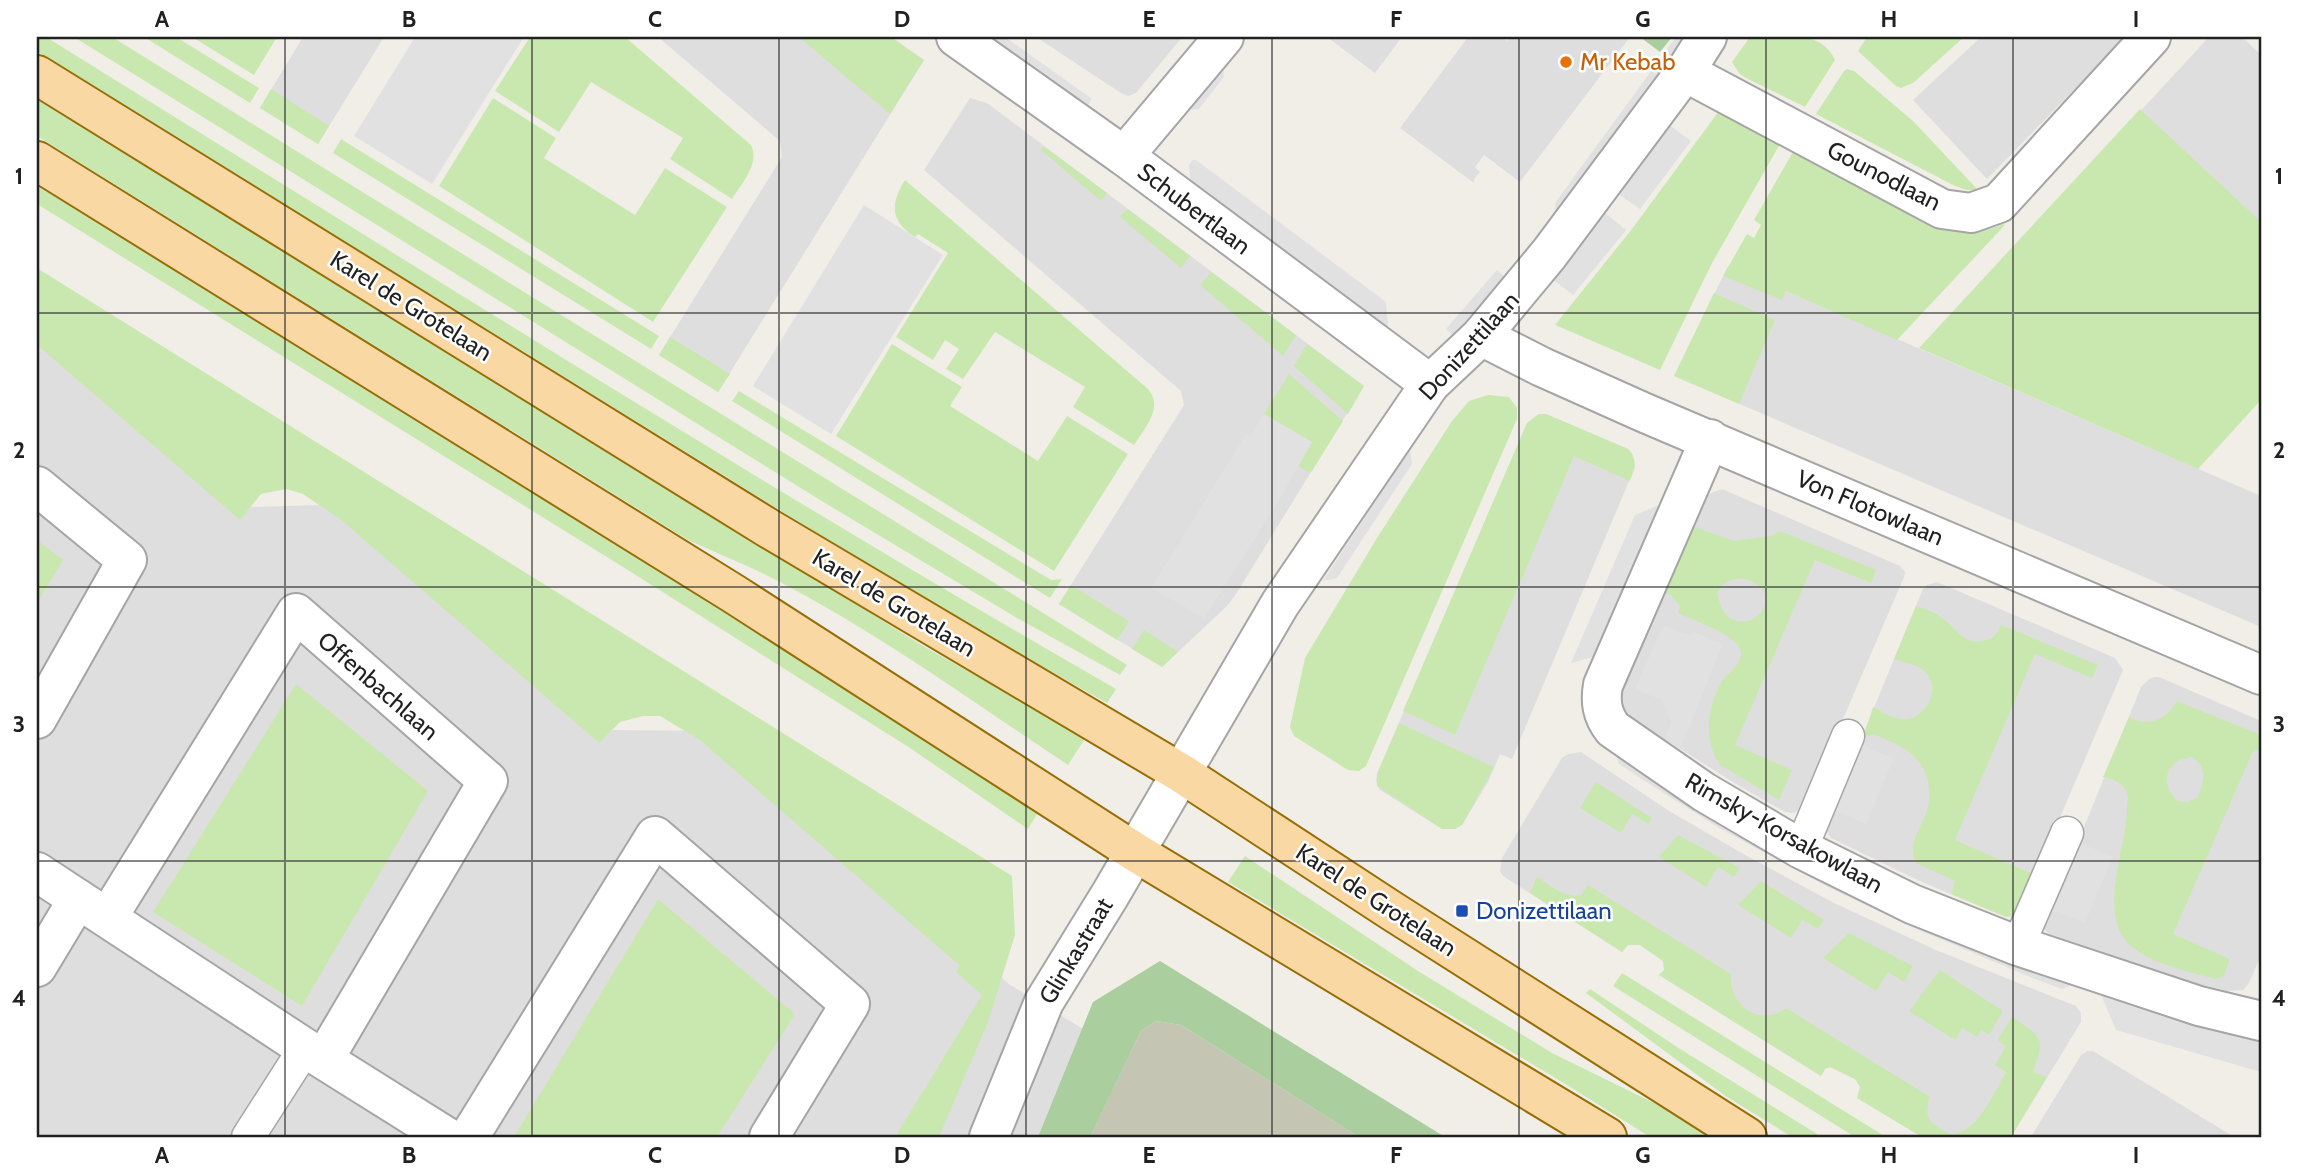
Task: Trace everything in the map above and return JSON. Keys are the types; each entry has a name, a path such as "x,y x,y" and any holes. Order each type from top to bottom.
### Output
{"main road":[{"name":"Karel de Grotelaan","path":"37,75 768,528 1181,773 1432,937 1747,1137"},
{"path":"37,161 734,594 1135,852 1608,1137"}],"street":[{"name":"Schubertlaan","path":"956,37 1124,156 1430,384"},
{"path":"1124,156 1224,37"},
{"name":"Donizettilaan","path":"1181,773 1280,604 1430,384 1481,336 1549,254 1685,72 1707,37"},
{"name":"Gounodlaan","path":"1685,72 1942,209 1971,213 1999,203 2151,37"},
{"name":"Von Flotowlaan","path":"1481,336 1542,367 2261,675"},
{"name":"Rimsky-Korsakowlaan","path":"1710,439 1604,685 1601,704 1606,720 1613,729 1703,792 1801,849 1912,904 2018,946 2199,1006 2261,1021"},
{"path":"37,486 127,560 37,719"},
{"name":"Offenbachlaan","path":"93,908 296,613 488,781 314,1053"},
{"path":"1801,849 1848,736"},
{"name":"Glinkastraat","path":"989,1137 1044,1002 1181,773"},
{"path":"2018,946 2067,833"},
{"path":"469,1137 655,836 850,1004 769,1137"},
{"path":"37,872 447,1137"},
{"path":"37,967 93,908"},
{"path":"248,1137 314,1053"}],"shaded area":[{"path":"303,37 384,37 318,144 260,108"},
{"path":"415,37 524,37 432,184 354,136"},
{"path":"658,37 891,37 924,60 718,392 659,355 782,157 780,141"},
{"path":"985,37 1005,37 1092,99 1086,108"},
{"path":"1036,37 1182,37 1136,93 1128,96"},
{"path":"1327,37 1402,37 1375,73"},
{"path":"1468,37 1501,37 1507,41 1511,37 1630,37 1520,182 1484,155 1475,167 1480,172 1474,183 1400,128"},
{"path":"1676,37 1689,37 1556,217 1555,203"},
{"path":"1981,37 2125,37 1987,179 1913,100"},
{"path":"2209,37 2242,37 2261,55 2261,236 2134,118"},
{"path":"1222,62 1224,77 1199,109 1182,110"},
{"path":"970,98 987,103 1364,386 1236,594 1227,606 1162,667 1059,604 1184,405 1181,391 924,170"},
{"path":"1668,124 1691,141 1640,209 1617,193"},
{"path":"1193,160 1386,302 1389,336 1191,187 1189,165"},
{"path":"864,205 943,255 831,434 753,386"},
{"path":"1604,212 1626,230 1573,295 1551,278"},
{"path":"1728,266 2261,496 2261,627 1674,376"},
{"path":"1497,270 1506,278 1455,337 1446,329"},
{"path":"37,323 251,507 351,504 611,730 713,731 1009,984 1261,1137 37,1137"},
{"path":"1264,414 1312,442 1275,507 1204,618 1151,588 1246,434 1251,436"},
{"path":"1539,414 1546,414 1628,449 1632,453 1635,467 1512,759 1500,754 1488,782 1462,825 1455,829 1442,829 1380,790 1376,781 1377,774 1527,423"},
{"path":"1410,449 1412,464 1337,578 1323,581"},
{"path":"1722,489 1900,566 1905,572 1806,805 1794,813 1785,812 1736,784 1636,721 1625,711 1621,699 1624,684 1703,499"},
{"path":"1666,502 1600,655 1571,663 1635,515"},
{"path":"1937,582 2115,658 2123,670 2020,911 2012,917 2006,917 1924,883 1831,838 1826,830 1923,589"},
{"path":"1663,625 1689,635 1694,632 1723,644 1680,749 1664,739 1671,722 1662,700 1635,689"},
{"path":"2154,677 2261,721 2261,955 2249,983 2243,990 2227,991 2187,981 2049,934 2043,928 2141,687"},
{"path":"1862,735 1864,743 1870,749 1894,758 1866,824 1840,813 1827,817"},
{"path":"1613,745 2078,982 2062,989 2030,977 1912,927 1828,887 1719,828 1640,778 1619,764"},
{"path":"1581,752 1669,811 1834,903 1936,950 2076,1006 2081,1013 2081,1022 2011,1137 1922,1137 1857,1098 1860,1087 1855,1079 1830,1067 1825,1069 1821,1076 1659,975 1664,970 1663,961 1640,945 1628,945 1622,952 1503,876 1500,871 1502,858 1562,758"},
{"path":"2081,837 2085,845 2113,857 2085,923 2056,911 2046,914"},
{"path":"2099,990 2261,1038 2261,1072 2116,1030"},
{"path":"1156,1021 1181,1025 1359,1137 1090,1137 1141,1031"},
{"path":"2093,1051 2234,1137 2031,1137 2081,1055"}],"green space":[{"path":"1798,36 1820,43 1829,50 1835,60 1805,107 1739,73 1732,62 1750,37"},
{"path":"37,37 46,37 712,449 1116,689 1107,703 935,606 37,51"},
{"path":"74,37 112,37 1127,665 1120,675 1017,618 825,503"},
{"path":"144,37 176,37 259,88 250,103"},
{"path":"192,37 277,37 254,75"},
{"path":"530,37 625,37 751,145 752,166 732,199 670,159 683,138 591,82 559,132 495,91"},
{"path":"799,37 891,37 924,60 890,114"},
{"path":"1640,37 1672,37 1660,52"},
{"path":"1867,37 1964,37 1913,83 1901,88 1858,51"},
{"path":"1847,69 1854,71 1913,121 1978,190 1955,186 1816,114"},
{"path":"271,89 329,126 318,144 260,108"},
{"path":"37,97 923,646 1086,737 1068,765 926,670 817,602 688,540 37,136"},
{"path":"493,98 556,138 544,158 635,215 665,168 727,207 653,322 439,186"},
{"path":"2140,109 2261,222 2261,400 2198,469 1919,348"},
{"path":"1719,111 1780,144 1712,263 1660,370 1555,325 1632,229"},
{"path":"341,139 659,336 651,349 333,153"},
{"path":"1043,146 1107,193 1101,201 1041,150"},
{"path":"1794,150 1943,227 1974,231 2005,225 1897,340 1786,291 1782,300 1723,276 1747,234 1754,238 1761,225 1754,220"},
{"path":"905,180 1148,389 1154,410 1134,445 1073,407 1085,387 995,332 963,379 946,369 959,349 945,340 933,360 896,337 948,253 918,234 915,237 901,225 895,212 895,204"},
{"path":"37,184 858,694 1037,814 1028,829 910,748 37,204"},
{"path":"1127,209 1190,256 1181,268 1120,217"},
{"path":"37,268 1012,876 1015,935 988,1022 939,1137 895,1137 982,995 956,972 960,966 700,740 660,716 643,716 620,722 599,743 340,519 303,494 286,489 261,494 240,520 37,345"},
{"path":"1211,272 1296,335 1283,356 1200,285"},
{"path":"1714,293 1775,320 1739,404 1674,376"},
{"path":"670,337 730,374 718,392 659,355"},
{"path":"892,344 962,387 950,406 1038,461 1067,416 1128,454 1054,571 836,436"},
{"path":"1307,344 1364,386 1348,414 1294,366"},
{"path":"1289,374 1343,421 1312,471 1308,472 1298,466 1312,442 1264,414"},
{"path":"739,391 1051,580 1062,579 1050,598 732,401"},
{"path":"1488,395 1509,397 1517,408 1517,419 1366,766 1359,771 1348,770 1294,736 1290,727 1305,658 1452,421 1469,401"},
{"path":"1539,414 1546,414 1628,449 1635,464 1633,472 1630,481 1574,456 1455,735 1403,711 1527,423"},
{"path":"1692,526 1734,541 1771,536 1780,531 1876,570 1871,583 1815,560 1735,745 1792,770 1779,800 1720,765 1711,746 1709,724 1713,703 1721,683 1739,662 1739,647 1720,632 1678,613 1680,606 1671,595 1663,592","holes":["1741,578 1757,585 1765,594 1766,604 1761,612 1753,619 1742,622 1732,619 1723,610 1717,594 1721,587 1729,581"]},
{"path":"37,540 63,560 37,603"},
{"path":"1071,585 1129,621 1117,640 1059,604"},
{"path":"1916,606 1936,614 1972,641 1992,638 2001,625 2098,665 2092,678 2035,654 1955,840 2035,875 2016,915 2006,917 1951,894 1955,881 1916,863 1913,845 1929,799 1925,773 1916,758 1901,747 1874,734 1863,738 1873,707 1892,717 1904,719 1919,714 1929,701 1932,685 1924,671 1894,659"},
{"path":"1144,630 1178,652 1162,667 1132,649"},
{"path":"296,684 428,791 302,1006 153,912"},
{"path":"2177,701 2261,735 2261,752 2254,749 2173,934 2230,959 2224,976 2215,979 2143,955 2123,936 2116,921 2115,884 2125,827 2127,795 2119,783 2103,777 2129,717 2143,722 2156,720 2167,713","holes":["2192,757 2203,770 2198,797 2187,802 2178,801 2168,787 2168,773 2171,767 2183,759"]},
{"path":"1399,723 1494,767 1462,825 1455,829 1442,829 1377,786 1377,774"},
{"path":"1596,782 1652,818 1648,824 1632,814 1621,833 1580,808"},
{"path":"1678,835 1740,868 1734,877 1718,867 1706,887 1659,857"},
{"path":"1245,856 1418,971 1552,1053 1658,1105 1710,1137 1650,1137 1228,882"},
{"path":"1537,877 1558,890 1575,896 1581,895 1588,885 1731,974 1735,995 1740,1004 1748,1010 1766,1015 1776,1014 1786,1008 1930,1097 1927,1111 1930,1120 1951,1134 1960,1132 1977,1120 2006,1072 1995,1065 2006,1046 1997,1040 2012,1017 2039,1039 2039,1051 2033,1072 2047,1077 2011,1137 1922,1137 1857,1098 1860,1087 1855,1079 1830,1067 1825,1069 1821,1076 1659,975 1664,970 1663,961 1640,945 1628,945 1622,952 1530,893"},
{"path":"1761,881 1824,920 1818,929 1802,920 1791,938 1738,905"},
{"path":"658,899 795,1014 717,1137 514,1137"},
{"path":"1849,933 1913,966 1904,982 1888,972 1876,991 1823,958"},
{"path":"1160,961 1445,1137 1359,1137 1181,1025 1156,1021 1141,1031 1090,1137 1038,1137 1093,1002"},
{"path":"1940,970 2003,1011 1989,1035 1981,1030 1977,1037 1962,1028 1955,1040 1909,1011"},
{"path":"1622,973 1886,1137 1855,1137 1613,986"},
{"path":"1590,989 1677,1047 1822,1137 1792,1137 1727,1097 1586,993"}],"place":[{"name":"Mr Kebab","path":"1566,62"},
{"name":"Donizettilaan","path":"1462,911"}]}
